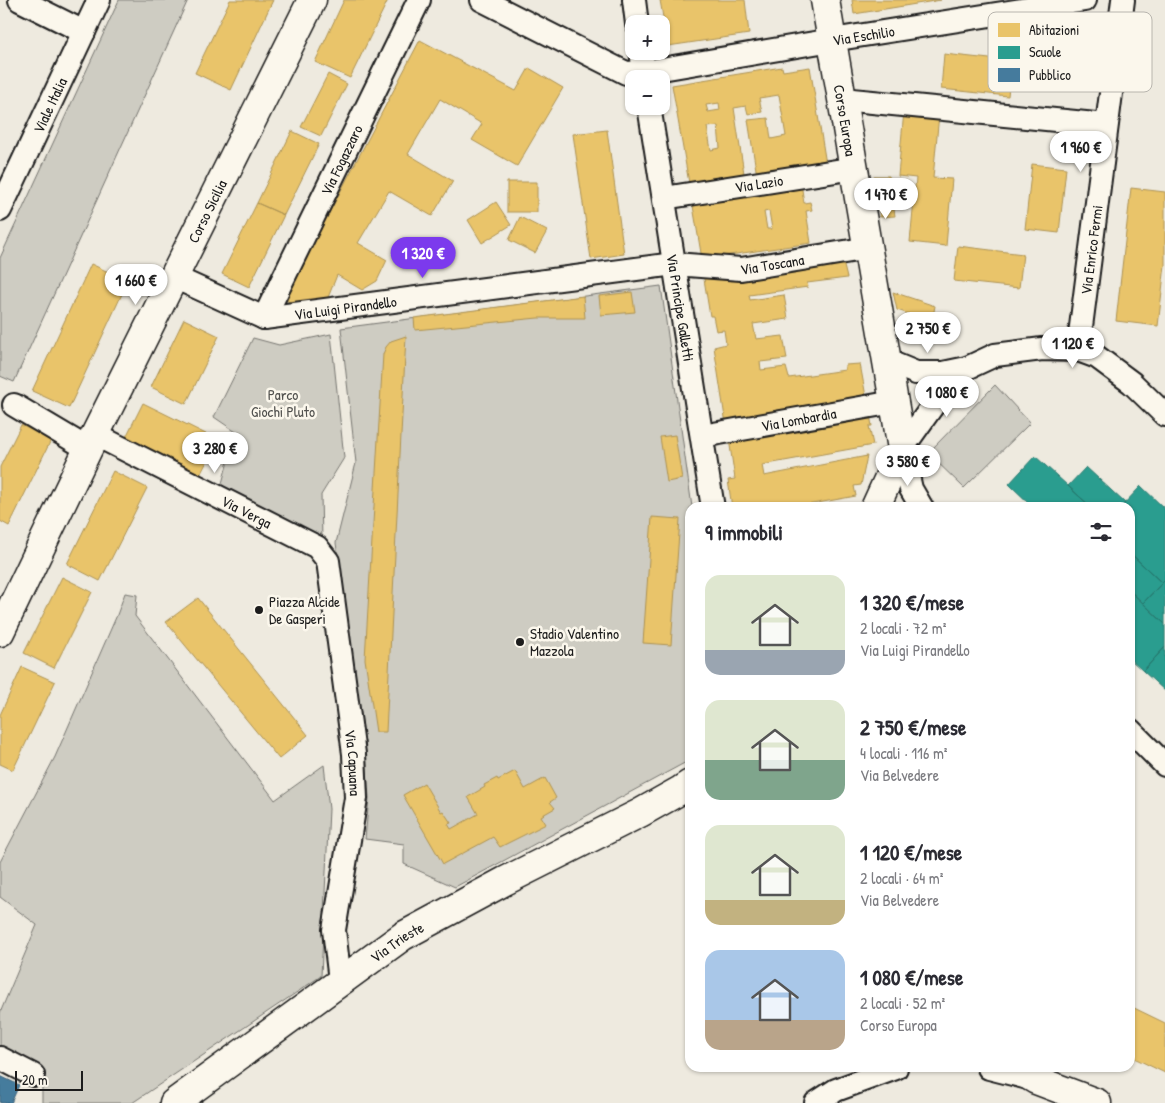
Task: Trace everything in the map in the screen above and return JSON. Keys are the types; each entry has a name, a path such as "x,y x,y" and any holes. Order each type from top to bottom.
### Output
{"street":[{"path":"20,0 84,32"},
{"name":"Viale Italia","path":"0,210 99,0"},
{"name":"Corso Sicilia","path":"0,632 92,442 312,0"},
{"name":"Via Fogazzaro","path":"264,318 419,0"},
{"name":"Via Eschilio","path":"482,0 626,73 643,67 988,15"},
{"path":"634,0 636,15"},
{"name":"Corso Europa","path":"825,0 902,449"},
{"name":"Via Eschilio","path":"1008,12 1084,0"},
{"name":"Via Enrico Fermi","path":"1078,350 1110,92"},
{"path":"842,99 1106,125"},
{"name":"Via Principe Galletti","path":"650,115 712,502"},
{"name":"Via Lazio","path":"664,198 855,168"},
{"name":"Via Toscana","path":"674,264 740,269 869,248"},
{"name":"Via Luigi Pirandello","path":"264,318 674,264"},
{"path":"174,277 264,318"},
{"path":"887,360 916,373 943,373 967,368 995,355 1042,349 1078,350 1097,357 1132,383 1165,415"},
{"path":"878,502 902,449 934,404 967,368"},
{"name":"Via Lombardia","path":"702,436 894,402"},
{"path":"14,405 92,442"},
{"name":"Via Verga","path":"92,442 317,547"},
{"path":"902,449 911,489 919,502"},
{"name":"Via Capuana","path":"317,547 328,561 354,762 356,798 334,930 340,981"},
{"path":"1135,735 1165,765"},
{"path":"640,813 685,787"},
{"path":"640,813 685,801"},
{"name":"Via Trieste","path":"179,1101 403,936 505,881 640,813"},
{"path":"0,1058 33,1075"},
{"path":"816,1103 836,1090 885,1072"},
{"path":"1034,1072 1094,1102"}],"green space":[{"path":"119,0 188,0 14,382 0,376 0,258"},
{"name":"Stadio Valentino Mazzola","path":"661,286 691,502 685,502 685,763 455,887 404,864 404,844 365,839 369,798 365,742 336,543 356,463 341,328"},
{"name":"Parco Giochi Pluto","path":"331,334 344,458 321,495 322,540 221,487 236,432 214,417 253,338 279,345"},
{"path":"995,385 1030,423 964,488 928,453"},
{"path":"125,593 137,595 135,616 275,800 324,765 329,809 321,976 132,1103 42,1103 42,1069 0,1049 0,1013 37,925 0,897 0,862 55,757"}],"building: Abitazioni":[{"path":"230,0 273,0 231,90 195,73"},
{"path":"344,0 388,0 350,78 315,62"},
{"path":"660,0 745,0 749,34 670,46 670,15 663,15"},
{"path":"852,0 941,0 854,14"},
{"path":"420,40 516,91 529,68 563,88 517,166 472,140 482,124 440,99 408,154 453,181 432,216 389,191 358,243 387,260 377,281 362,290 337,275 327,300 297,306 284,299"},
{"path":"944,54 988,59 988,92 1008,92 1008,96 941,89"},
{"path":"782,67 783,71 810,67 826,164 757,176 748,120 768,118 771,139 786,136 779,95 759,98 762,112 748,114 746,106 734,108 745,180 690,189 672,85","holes":["719,103 720,110 708,112 706,105","718,126 720,148 711,150 707,127"]},
{"path":"328,74 347,84 321,136 301,127"},
{"path":"904,111 939,114 933,178 952,179 946,246 910,242 916,178 898,176"},
{"path":"607,130 624,254 591,259 573,134"},
{"path":"292,131 319,144 284,215 257,203"},
{"path":"1032,164 1066,168 1059,233 1025,229"},
{"path":"874,176 889,176 895,216 880,217"},
{"path":"507,182 537,182 537,212 507,212"},
{"path":"801,183 804,203 810,202 812,210 806,211 811,243 702,259 692,200","holes":["769,211 772,229 767,229 764,212"]},
{"path":"1131,188 1165,192 1165,265 1158,326 1116,321"},
{"path":"496,202 511,225 482,243 468,220"},
{"path":"257,203 284,215 249,287 222,274"},
{"path":"520,217 547,231 535,253 509,240"},
{"path":"958,246 1023,254 1019,288 954,281"},
{"path":"843,262 847,278 807,283 808,287 749,295 750,300 784,295 788,319 753,324 756,339 783,336 787,359 760,362 761,370 786,367 789,378 845,370 845,365 860,364 867,402 726,424 714,347 726,344 724,330 716,331 713,316 710,316 703,273"},
{"path":"91,264 128,281 69,408 32,391"},
{"path":"632,292 635,312 601,315 599,296"},
{"path":"893,292 935,306 932,322 897,310"},
{"path":"583,296 585,318 538,318 415,330 414,318"},
{"path":"184,319 219,336 186,404 151,387"},
{"path":"406,336 386,732 376,732 365,659 383,354 391,341"},
{"path":"143,403 218,440 200,475 125,439"},
{"path":"870,415 872,426 869,426 873,445 762,465 764,476 867,456 861,485 854,486 856,496 823,502 731,502 728,480 735,479 729,439"},
{"path":"21,425 51,440 9,526 0,521 0,467"},
{"path":"675,435 682,479 667,482 660,437"},
{"path":"113,471 147,488 100,581 67,564"},
{"path":"652,517 680,519 671,645 643,643"},
{"path":"62,577 92,592 54,668 24,653"},
{"path":"198,598 308,735 279,759 166,622"},
{"path":"22,667 55,682 13,770 0,764 0,715"},
{"path":"515,771 525,789 545,778 556,798 550,802 555,808 541,816 546,824 500,847 493,837 443,864 403,795 424,783 441,812 443,811 451,823 448,824 451,829 478,814 468,797 485,787 484,785"},
{"path":"1135,1008 1165,1023 1165,1073 1135,1058"}],"building: Scuole":[{"path":"1035,456 1085,502 1028,502 1009,484"},
{"path":"1086,467 1124,502 1085,502 1068,486"},
{"path":"1141,486 1165,509 1165,580 1162,583 1135,558 1135,502 1126,502"},
{"path":"1135,558 1162,583 1143,603 1135,596"},
{"path":"1165,580 1165,624 1143,603"},
{"path":"1135,596 1165,624 1165,647 1143,671 1135,664"},
{"path":"1165,647 1165,691 1143,671"}],"building: Pubblico":[{"path":"0,1076 19,1085 11,1103 0,1103"}],"place":[{"name":"Piazza Alcide De Gasperi","path":"259,610"},
{"name":"Stadio Valentino Mazzola","path":"520,642"}]}
